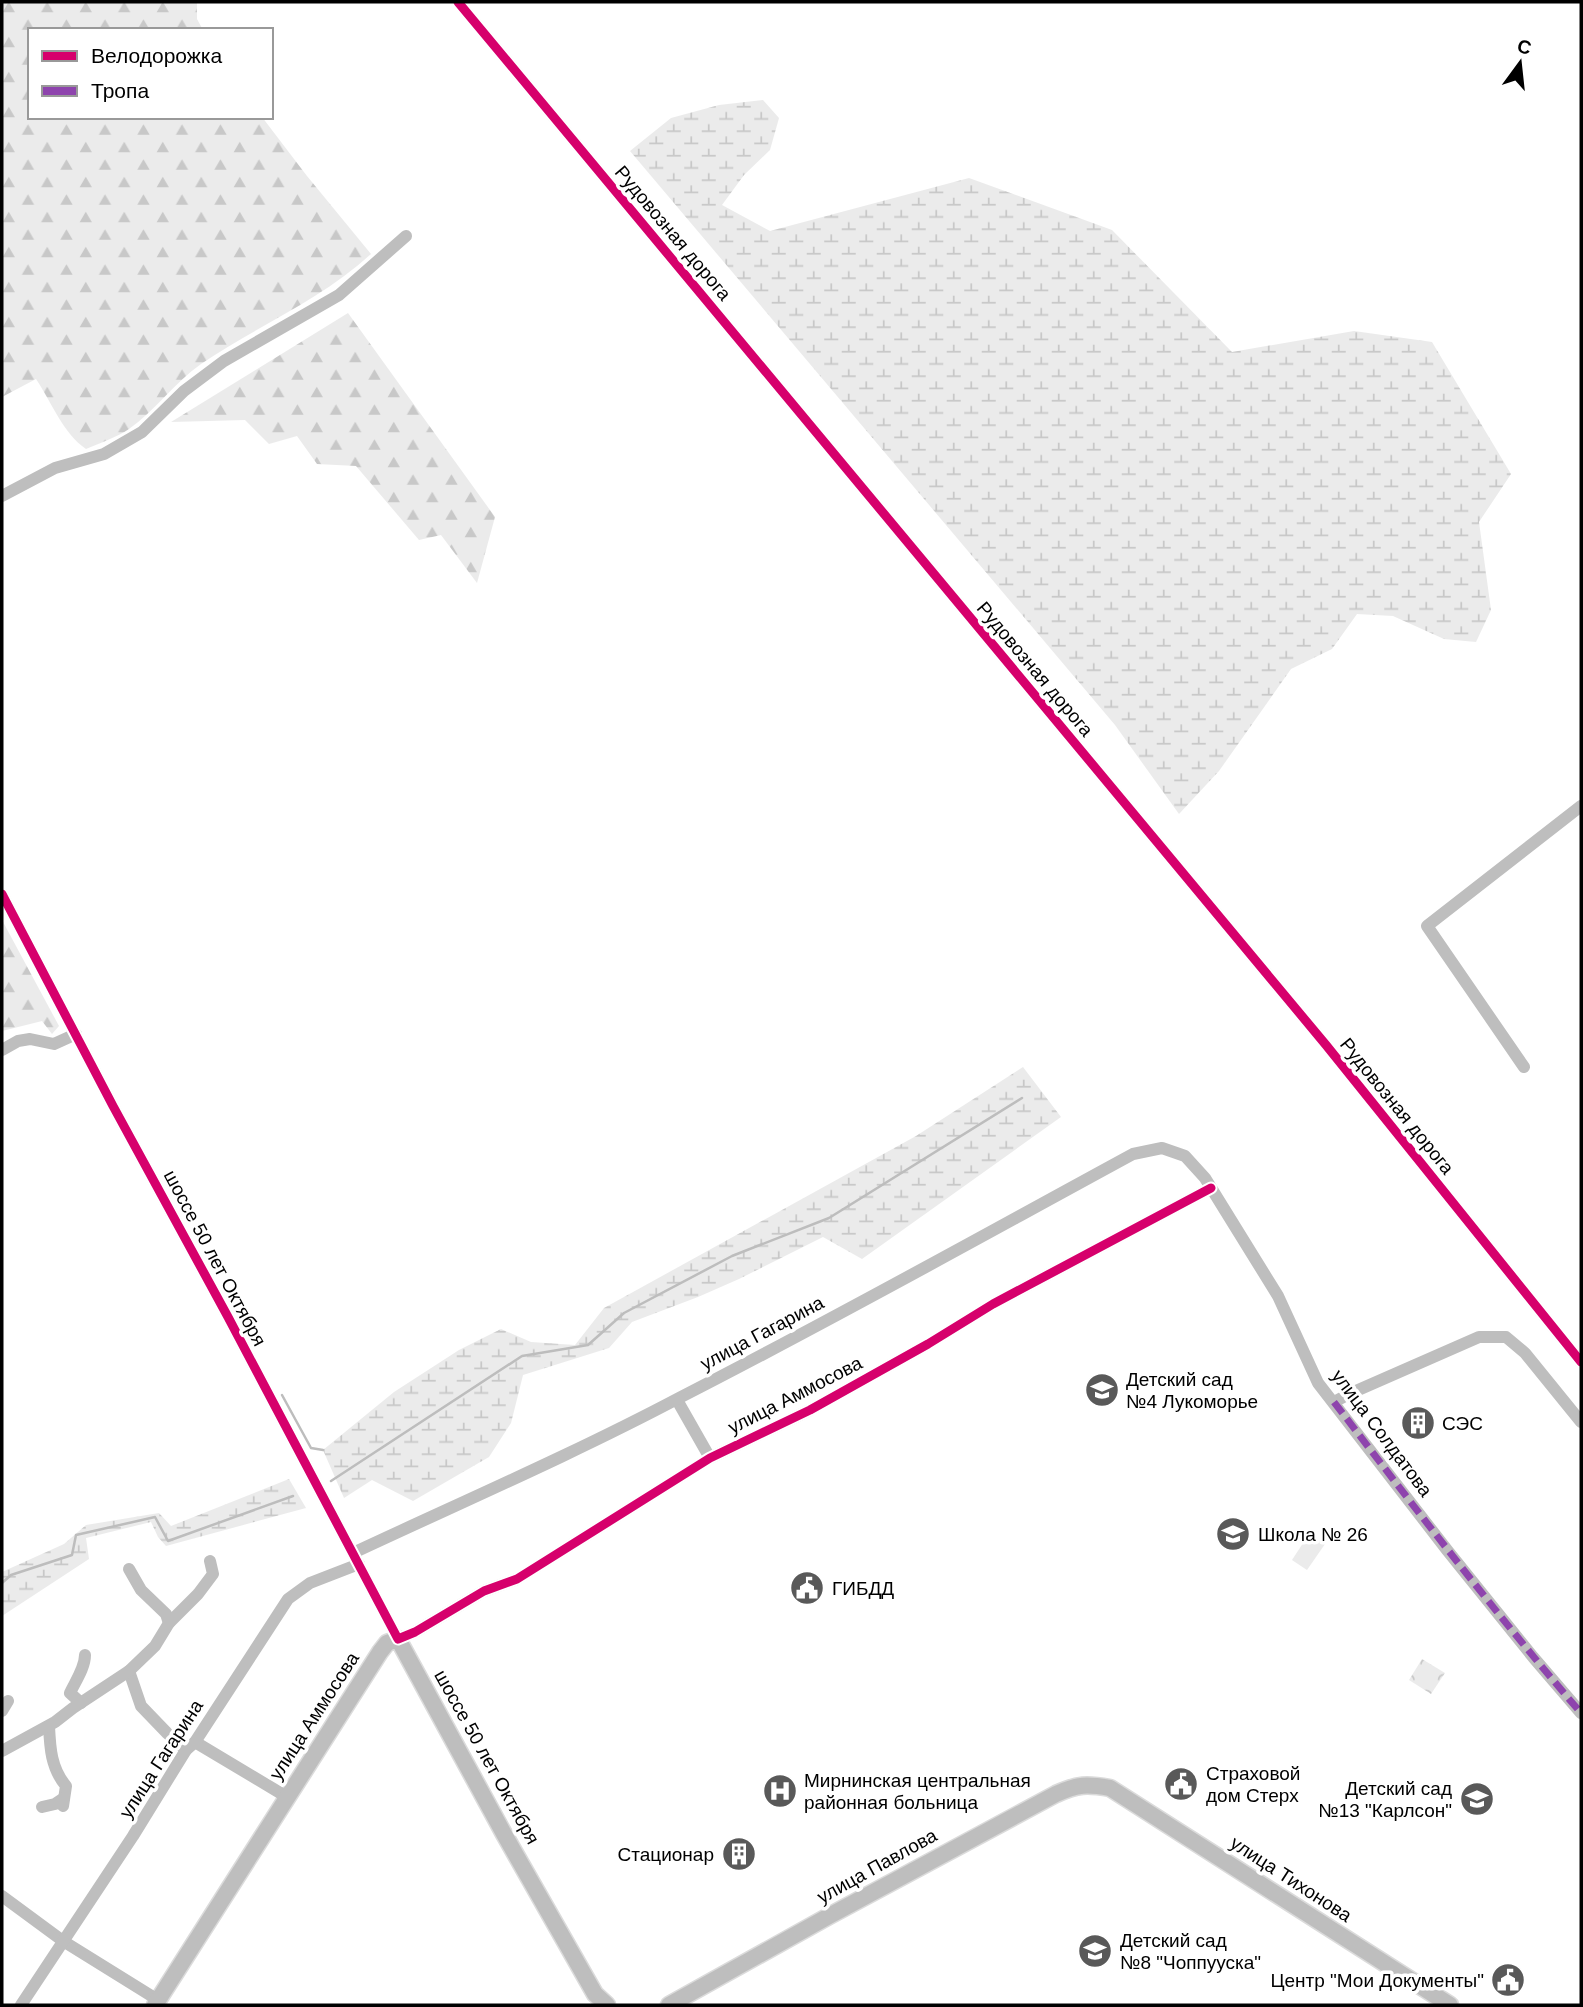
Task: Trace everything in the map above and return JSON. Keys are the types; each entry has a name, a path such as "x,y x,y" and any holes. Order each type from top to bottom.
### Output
{"main road":[{"name":"улица Аммосова","path":"159,2004 380,1652 387,1643 398,1639"},
{"name":"шоссе 50 лет Октября","path":"398,1639 544,1905 595,1994 607,2005"},
{"name":"улица Павлова","path":"669,2005 1056,1794 1078,1785 1110,1788"},
{"name":"улица Тихонова","path":"1110,1788 1450,2005"}],"street":[{"name":"Рудовозная дорога","path":"458,2 1326,1045 1581,1362"},
{"path":"2,496 55,468 104,454 142,432 184,391 224,361 339,295 406,236"},
{"path":"1524,1067 1427,926 1581,806"},
{"name":"шоссе 50 лет Октября","path":"2,894 398,1639"},
{"path":"2,1050 18,1041 30,1039 54,1044 76,1034"},
{"name":"улица Гагарина","path":"21,2005 288,1599 310,1583 454,1507 677,1400 1133,1154 1162,1148 1185,1156"},
{"name":"улица Солдатова","path":"1185,1156 1211,1188 1278,1296 1318,1384 1456,1561 1581,1713"},
{"name":"улица Аммосова","path":"398,1639 415,1632 484,1591 517,1579 710,1458 810,1410 993,1304 1211,1188"},
{"path":"1334,1402 1479,1337 1506,1338 1525,1353 1581,1422"},
{"path":"677,1400 710,1458"},
{"path":"2,1751 49,1726 129,1671 155,1646 169,1623 198,1594 213,1574 210,1562"},
{"path":"129,1569 141,1590 166,1614 169,1623"},
{"path":"81,1703 70,1693 86,1660 85,1655"},
{"path":"129,1671 142,1706 167,1733 288,1797"},
{"path":"42,1807 63,1802 66,1786 53,1763 49,1726"},
{"path":"2,1896 63,1941 159,2004"}],"green space":[{"path":"2,2 197,2 197,19 202,28 28,28 28,119 264,119 371,254 310,299 201,364 129,429 86,449 64,426 36,379 2,397"},
{"path":"763,100 779,118 770,150 744,175 722,205 770,231 969,178 1112,230 1232,352 1354,331 1432,342 1511,474 1479,522 1491,610 1476,642 1444,639 1393,616 1357,614 1332,649 1291,669 1219,771 1179,814 1115,725 630,151 671,118 719,105"},
{"path":"348,313 495,517 477,583 441,535 419,540 356,466 317,464 297,436 269,444 245,420 171,422"},
{"path":"2,920 59,1026 52,1034 42,1021 2,1031"},
{"path":"1023,1067 1061,1117 862,1259 823,1237 739,1279 632,1322 609,1348 523,1375 511,1423 489,1457 413,1501 372,1480 344,1498 323,1450 394,1392 459,1350 501,1329 531,1342 575,1345 604,1308 916,1136"},
{"path":"289,1479 306,1508 166,1546 151,1522 86,1538 89,1559 2,1616 2,1572 64,1544 86,1525 159,1513 171,1526"},
{"path":"1309,1534 1325,1544 1307,1570 1292,1560"},
{"path":"1422,1659 1445,1673 1431,1694 1409,1680"}],"waterway":[{"path":"331,1481 522,1356 588,1345 624,1313 732,1256 829,1218 1022,1098"},
{"path":"282,1395 311,1448 323,1450"},
{"path":"2,1583 11,1575 72,1555 76,1535 155,1517 168,1541 293,1496"}],"marked path":[{"path":"1334,1402 1486,1599 1581,1713"}],"cycle path":[{"path":"458,2 1326,1045 1581,1362"},
{"path":"2,894 398,1639 415,1632 484,1591 517,1579 710,1458 810,1410 993,1304 1211,1188"}],"place":[{"name":"Детский сад №4 Лукоморье","path":"1102,1390"},
{"name":"СЭС","path":"1418,1423"},
{"name":"Школа № 26","path":"1233,1534"},
{"name":"ГИБДД","path":"807,1588"},
{"name":"Страховой дом Стерх","path":"1181,1784"},
{"name":"Мирнинская центральная районная больница","path":"780,1791"},
{"name":"Детский сад №13 \"Карлсон\"","path":"1477,1799"},
{"name":"Стационар","path":"739,1854"},
{"name":"Детский сад №8 \"Чоппууска\"","path":"1095,1951"},
{"name":"Центр \"Мои Документы\"","path":"1508,1980"}]}
